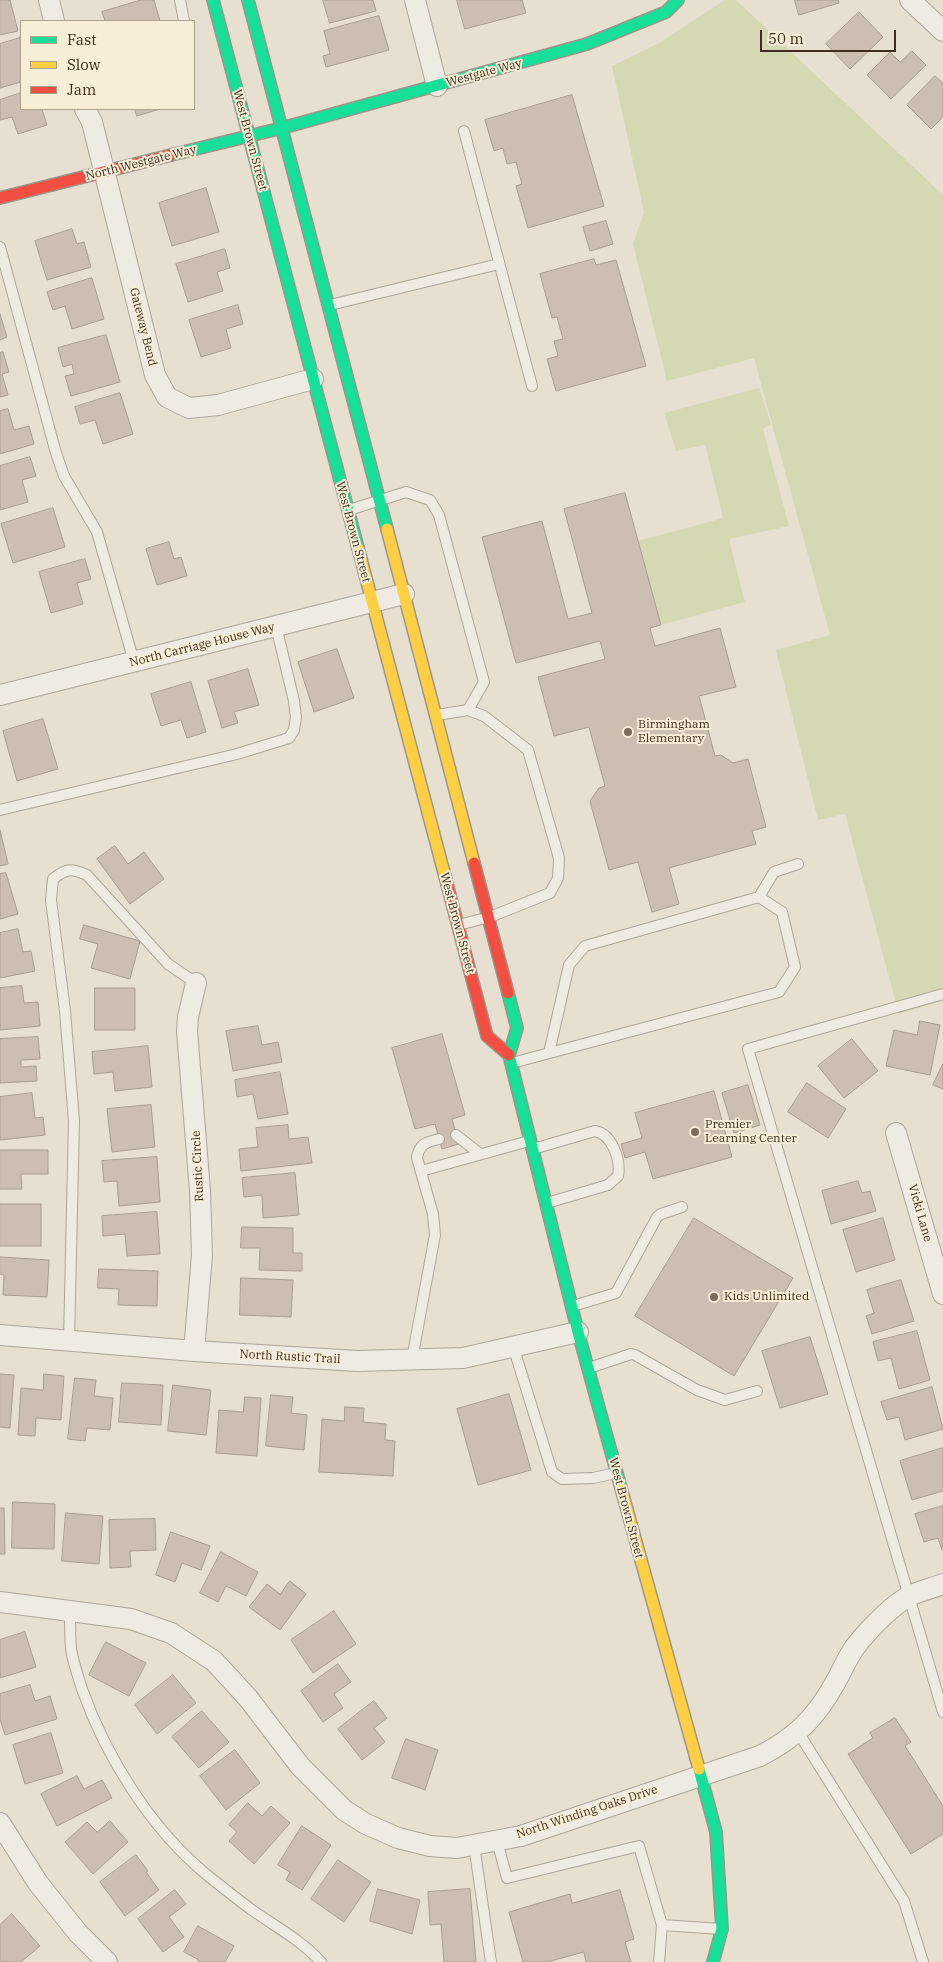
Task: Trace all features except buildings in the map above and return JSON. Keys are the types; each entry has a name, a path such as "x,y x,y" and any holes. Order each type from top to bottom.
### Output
{"main road":[{"name":"West Brown Street","path":"213,0 487,1036 510,1059 578,1332 716,1832 722,1929 713,1962"},
{"path":"248,0 490,917 517,1028 510,1059"},
{"name":"Westgate Way","path":"282,128 587,44 666,12 678,0"},
{"name":"North Westgate Way","path":"0,198 282,128"}],"street":[{"path":"49,0 54,20"},
{"path":"415,0 437,86"},
{"path":"910,0 943,31"},
{"name":"Gateway Bend","path":"86,110 92,122 155,375 167,397 189,408 218,405 313,379"},
{"name":"North Carriage House Way","path":"0,695 404,594"},
{"name":"Rustic Circle","path":"194,1351 202,1255 200,1191 187,1031 188,1017 196,983"},
{"name":"Vicki Lane","path":"896,1133 943,1294"},
{"name":"North Rustic Trail","path":"0,1335 194,1351 357,1361 464,1358 578,1332"},
{"name":"North Winding Oaks Drive","path":"0,1602 131,1619 171,1632 214,1661 248,1698 300,1766 344,1810 366,1824 398,1838 430,1846 457,1848 521,1836 700,1774 760,1756 780,1746 813,1717 855,1647 880,1618 909,1596 943,1584"},
{"path":"0,1823 38,1883 78,1933 107,1962"}],"lane":[{"path":"180,0 184,20"},
{"path":"464,131 532,386"},
{"path":"0,247 56,453 64,476 97,532 134,662"},
{"path":"328,306 499,264"},
{"path":"348,510 406,492 430,500 439,515 484,682 468,710"},
{"path":"0,810 237,754 288,738 294,730 296,717 276,626"},
{"path":"436,715 468,710 484,716 528,750 559,858 558,878 550,893 490,917 458,926"},
{"path":"549,1053 569,966 585,946 759,897 774,872 798,864"},
{"path":"69,1341 74,1121 65,1011 51,900 53,879 63,871 74,870 87,875 168,964 196,983"},
{"path":"510,1059 549,1053 779,992 795,967 782,912 759,897"},
{"path":"943,994 748,1049 943,1712"},
{"path":"421,1171 480,1154 595,1131 600,1132 611,1142 619,1167 618,1176 608,1185 546,1204"},
{"path":"456,1135 480,1154"},
{"path":"412,1359 436,1235 433,1214 416,1158 418,1149 423,1143 439,1139"},
{"path":"572,1307 616,1293 657,1217 682,1207"},
{"path":"513,1346 552,1472 562,1479 593,1478 617,1473"},
{"path":"588,1368 630,1354 635,1355 696,1390 725,1400 757,1391"},
{"path":"70,1611 72,1649 77,1674 91,1715 104,1744 132,1790 164,1832 206,1874 253,1910 294,1937 322,1962"},
{"path":"798,1732 904,1901 923,1962"},
{"path":"497,1841 507,1878 639,1846 662,1925 659,1962"},
{"path":"474,1845 491,1962"},
{"path":"662,1925 722,1929"}],"green space":[{"path":"725,0 736,0 943,195 943,1001 899,1014 845,814 818,820 776,650 830,635 754,358 667,381 633,244 644,212 612,66 659,43"},
{"path":"759,388 771,424 763,429 789,526 729,539 745,602 661,625 638,541 723,518 705,445 676,451 664,413"}],"traffic: fast":[{"path":"213,0 358,548"},
{"path":"248,0 387,529"},
{"path":"171,155 282,128 587,44 666,12 678,0"},
{"path":"508,993 517,1028 509,1055 578,1332 621,1488"},
{"path":"699,1769 716,1832 722,1929 713,1962"}],"traffic: slow":[{"path":"387,529 474,863"},
{"path":"358,548 447,884"},
{"path":"621,1488 699,1769"}],"traffic: jam":[{"path":"0,198 171,155"},
{"path":"474,863 508,993"},
{"path":"447,884 487,1036 509,1055"}],"place":[{"name":"Birmingham Elementary","path":"628,732"},
{"name":"Premier Learning Center","path":"695,1132"},
{"name":"Kids Unlimited","path":"714,1297"}]}
